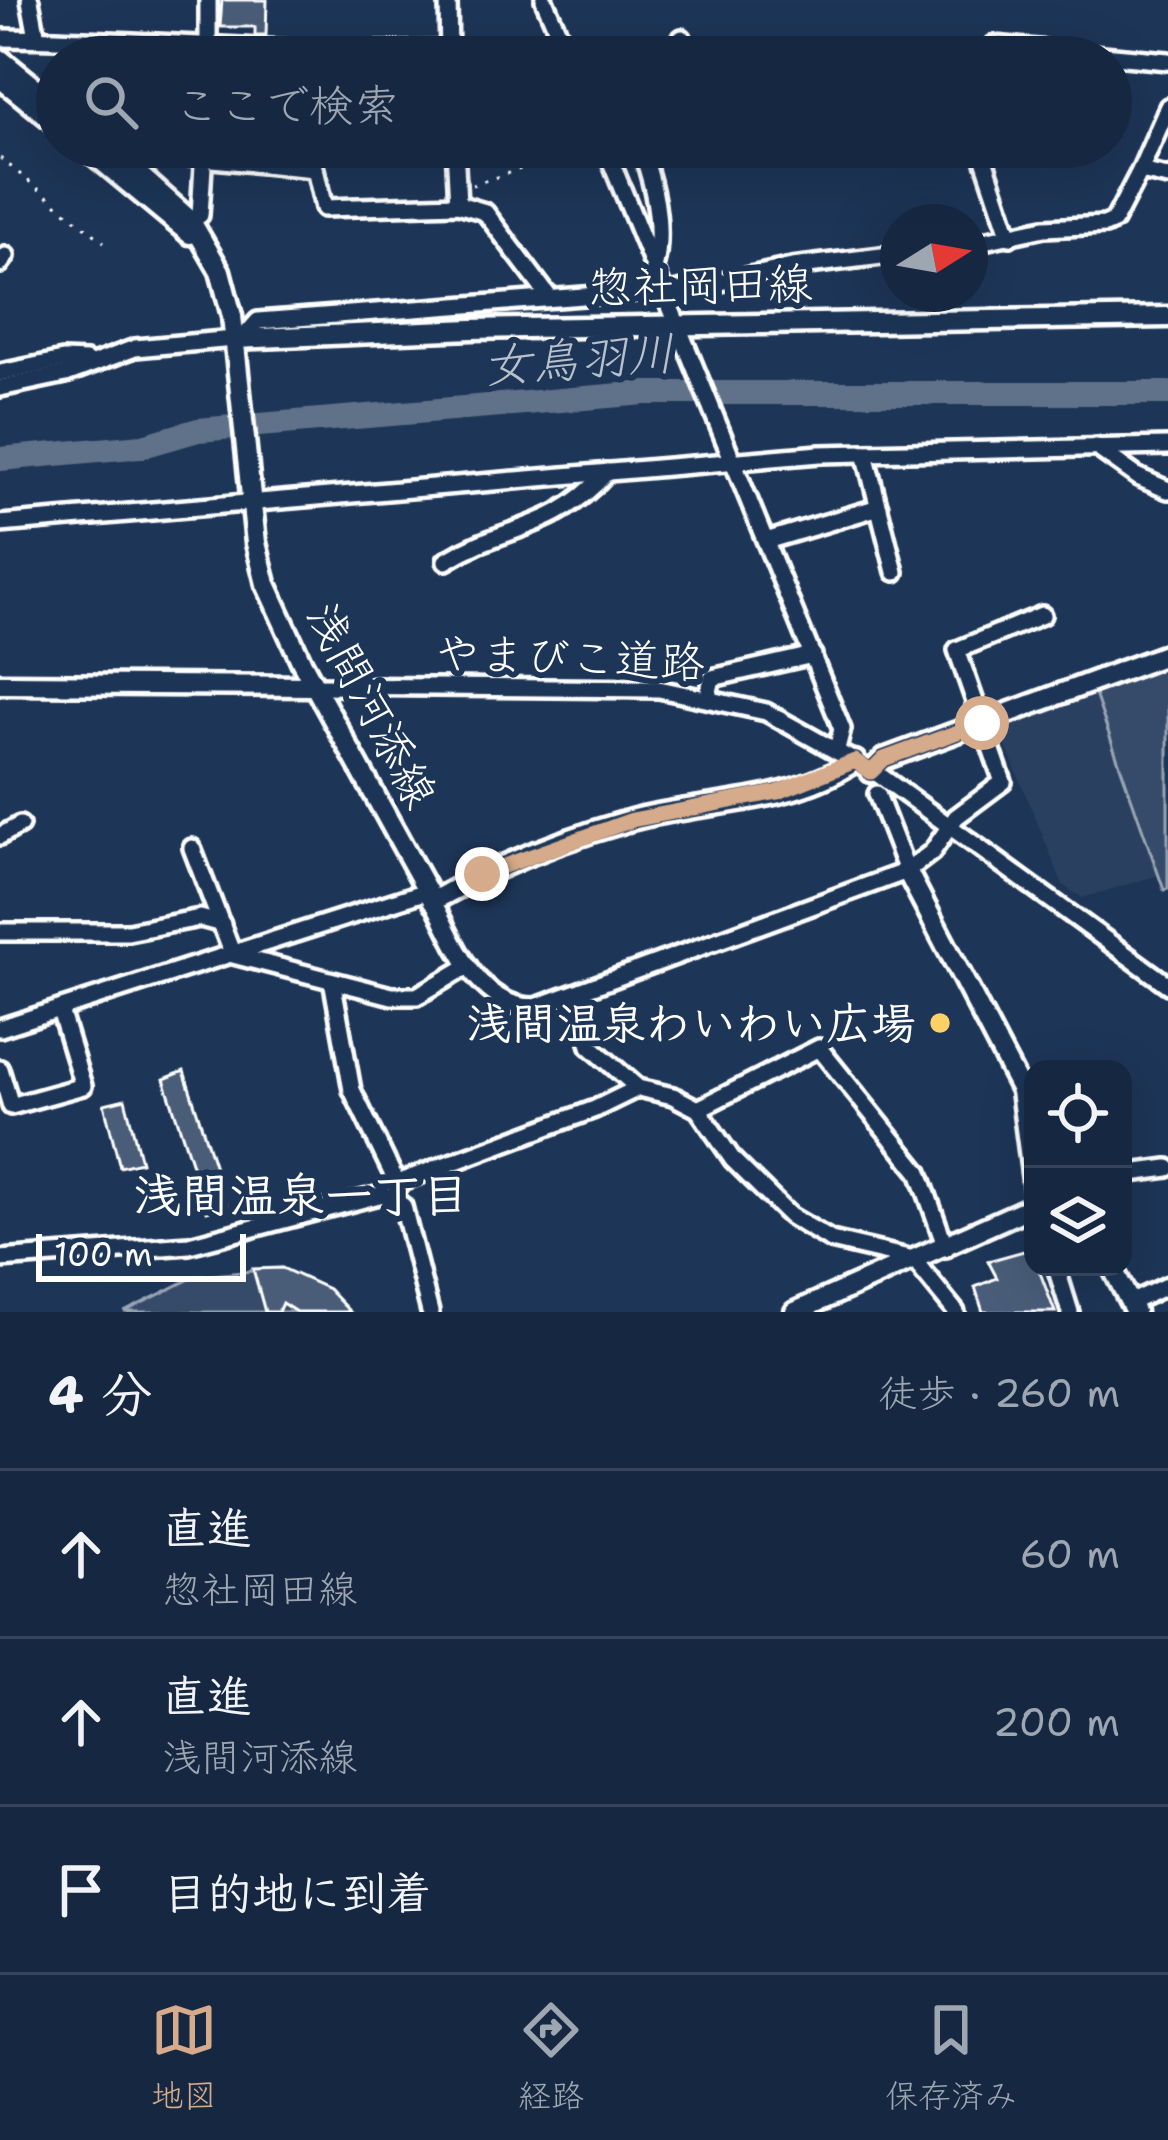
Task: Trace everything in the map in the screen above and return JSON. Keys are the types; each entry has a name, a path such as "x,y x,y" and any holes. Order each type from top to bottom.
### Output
{"main road":[{"path":"0,59 36,88"},
{"path":"0,78 36,107"},
{"name":"浅間河添線","path":"112,168 205,242"},
{"name":"浅間河添線","path":"134,168 191,221 228,292 250,500 266,584 314,686 430,896"},
{"name":"惣社岡田線","path":"237,345 1168,317"},
{"path":"430,896 632,820 778,792 863,766 1168,654"},
{"path":"0,683 314,686"},
{"path":"907,871 1024,1096"},
{"path":"795,1312 1024,1210"},
{"path":"1117,1276 1133,1307"}],"street":[{"path":"30,0 37,36"},
{"path":"208,0 212,36"},
{"path":"448,0 449,36"},
{"path":"544,0 560,36"},
{"path":"0,38 36,38"},
{"path":"1132,58 1168,61"},
{"path":"988,241 1114,221 1168,107"},
{"path":"191,221 200,215 203,168"},
{"path":"308,168 315,169 324,208 458,195 491,218 549,298"},
{"path":"456,168 458,195"},
{"path":"613,168 842,729 837,748"},
{"path":"648,168 655,185 659,251 654,270"},
{"path":"987,168 1010,237"},
{"path":"1140,170 1168,177"},
{"path":"0,388 66,374 89,361 135,348 237,345 258,321 663,292 792,267 880,256"},
{"path":"0,373 63,360 89,361"},
{"path":"0,524 607,472 731,457 1168,446"},
{"path":"1096,447 1138,477 1168,490"},
{"path":"865,453 895,572"},
{"path":"446,561 468,547 520,533 582,500 607,472"},
{"path":"766,541 879,507"},
{"path":"0,1028 430,896 468,966 492,995 522,1007 574,994 907,871 932,852 950,826 1003,782 956,650 1042,615"},
{"path":"708,696 712,678 813,655"},
{"name":"やまびこ道路","path":"314,686 659,689 766,712 837,748 1168,986"},
{"path":"877,794 907,871"},
{"path":"0,836 20,825"},
{"path":"192,848 233,955"},
{"path":"0,932 128,932 200,918 222,924"},
{"path":"233,955 333,985 417,996 468,966"},
{"path":"333,985 352,1090 403,1206 430,1312"},
{"path":"574,994 590,1046 638,1088 673,1096 698,1109 733,1160 806,1229 831,1240 914,1259 956,1312"},
{"path":"0,1069 11,1106 83,1086 60,1010"},
{"path":"698,1109 819,1048 919,1172 946,1248"},
{"path":"1018,1084 1030,1168"},
{"path":"0,1259 189,1244 383,1194 638,1088"},
{"path":"1132,1173 1168,1168"},
{"path":"1059,1276 1070,1312"},
{"path":"1133,1307 1168,1285"}],"path":[{"path":"0,158 104,242"},
{"path":"458,195 526,168"}],"shaded area":[{"path":"1168,659 1168,889 1164,890 1159,875 1082,898 1063,885 1001,734 1009,719"},
{"path":"1168,659 1168,889 1164,890 1092,686"},
{"path":"282,1268 328,1289 349,1312 124,1312 194,1277"}],"building":[{"path":"222,0 267,0 266,35 255,35 255,27 220,27"},
{"path":"184,1071 227,1205 207,1211 164,1079"},
{"path":"125,1099 141,1162 120,1167 104,1104"},
{"path":"1024,1251 1024,1276 1041,1276 1055,1312 983,1312 975,1287 997,1278 988,1261"},
{"path":"282,1268 328,1289 350,1312 296,1312 282,1303 278,1312 265,1312 253,1269"}],"waterway":[{"name":"女鳥羽川","path":"0,459 143,446 198,430 645,393 1168,393"}],"place":[{"name":"浅間温泉わいわい広場","path":"940,1023"}],"district":[{"name":"浅間温泉一丁目","path":"301,1195"}],"route":[{"path":"482,874 632,820 778,792 810,783 855,761 871,772 884,759 982,723"}]}
